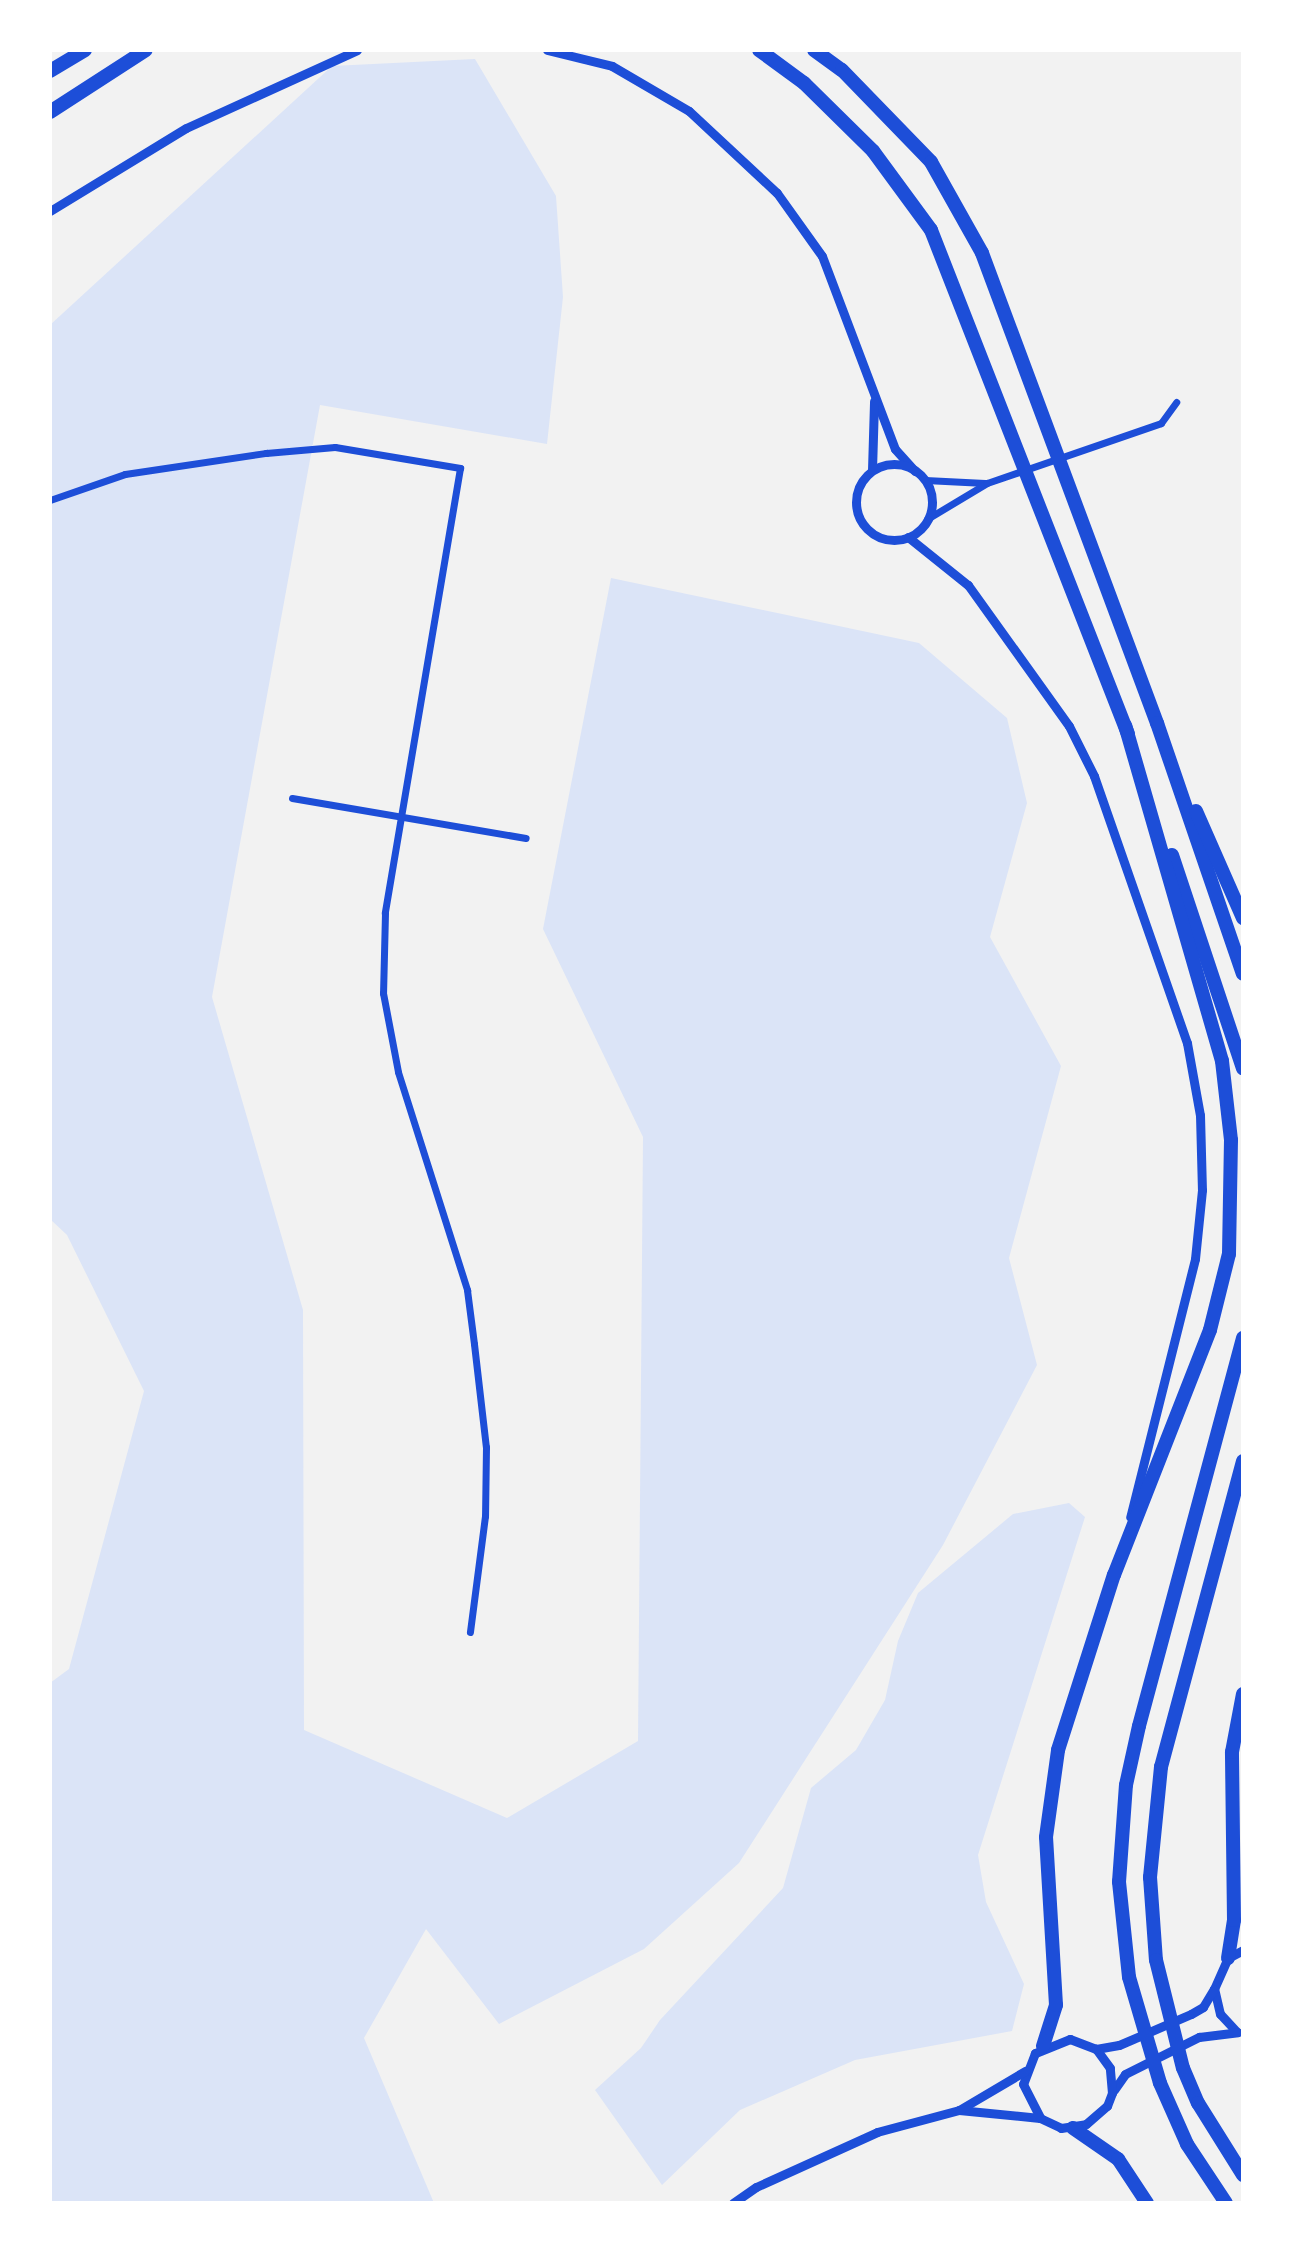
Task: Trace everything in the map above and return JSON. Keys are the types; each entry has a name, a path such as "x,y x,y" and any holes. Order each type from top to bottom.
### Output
{"highway":[{"path":"54,68 85,50"},
{"path":"50,114 146,50"},
{"path":"759,50 804,83 907,192 931,230 1020,450 1125,726 1215,970 1243,1069"},
{"path":"814,50 842,70 931,162 962,212 997,290 1157,723 1243,974"},
{"path":"1157,723 1243,918"},
{"path":"1043,2046 1056,2005 1048,1801 1058,1750 1114,1575 1210,1330 1229,1254 1232,1200 1222,1061 1125,726"},
{"path":"1226,2203 1187,2144 1160,2083 1140,2024 1129,1977 1119,1882 1126,1785 1243,1338"},
{"path":"1243,1461 1161,1767 1152,1820 1151,1919 1167,2013 1183,2068 1198,2103 1243,2175"},
{"path":"1228,1958 1234,1882 1229,1800 1243,1694"},
{"path":"1234,1882 1243,1904"},
{"path":"1073,2128 1118,2159 1147,2203"}],"street":[{"path":"50,211 186,128 357,50"},
{"path":"547,50 612,66 689,111 777,193 822,256 895,449 925,480 931,493 927,519"},
{"path":"873,390 877,435 872,470 856,494 863,525 891,540 908,537 927,519 987,483 1141,432 1167,419 1176,402"},
{"path":"50,500 125,474 266,453 335,447 460,468 385,913 383,993 398,1072 467,1290 486,1447 485,1516 470,1632"},
{"path":"872,470 901,465 915,471"},
{"path":"925,480 987,483"},
{"path":"908,537 968,585 1069,726 1094,776 1187,1043 1200,1115 1202,1190 1195,1259 1182,1325 1114,1575"},
{"path":"292,798 526,838"},
{"path":"733,2203 756,2187 877,2132 959,2110 1025,2071 1043,2046 1070,2039 1096,2049 1119,2045 1191,2014 1203,2007 1228,1958 1243,1950"},
{"path":"1214,1989 1220,2014 1240,2033"},
{"path":"959,2110 1040,2118 1073,2128 1098,2117 1125,2074 1199,2037 1240,2033"},
{"path":"1096,2049 1110,2068 1112,2093"},
{"path":"1025,2071 1025,2097 1040,2118"}],"shaded area":[{"path":"475,59 556,196 563,297 547,444 320,405 212,997 303,1310 304,1730 507,1818 638,1741 643,1137 543,929 611,578 919,643 1007,718 1027,803 990,937 1061,1066 1009,1258 1037,1365 943,1545 739,1863 644,1949 499,2024 426,1929 364,2038 434,2203 50,2203 50,1683 69,1669 144,1391 67,1235 50,1219 50,325 332,66"},
{"path":"1069,1503 1085,1517 978,1855 986,1902 1024,1984 1012,2031 855,2060 740,2110 662,2185 595,2090 641,2048 660,2020 783,1888 811,1788 856,1750 885,1700 898,1641 918,1593 1013,1514"}]}
